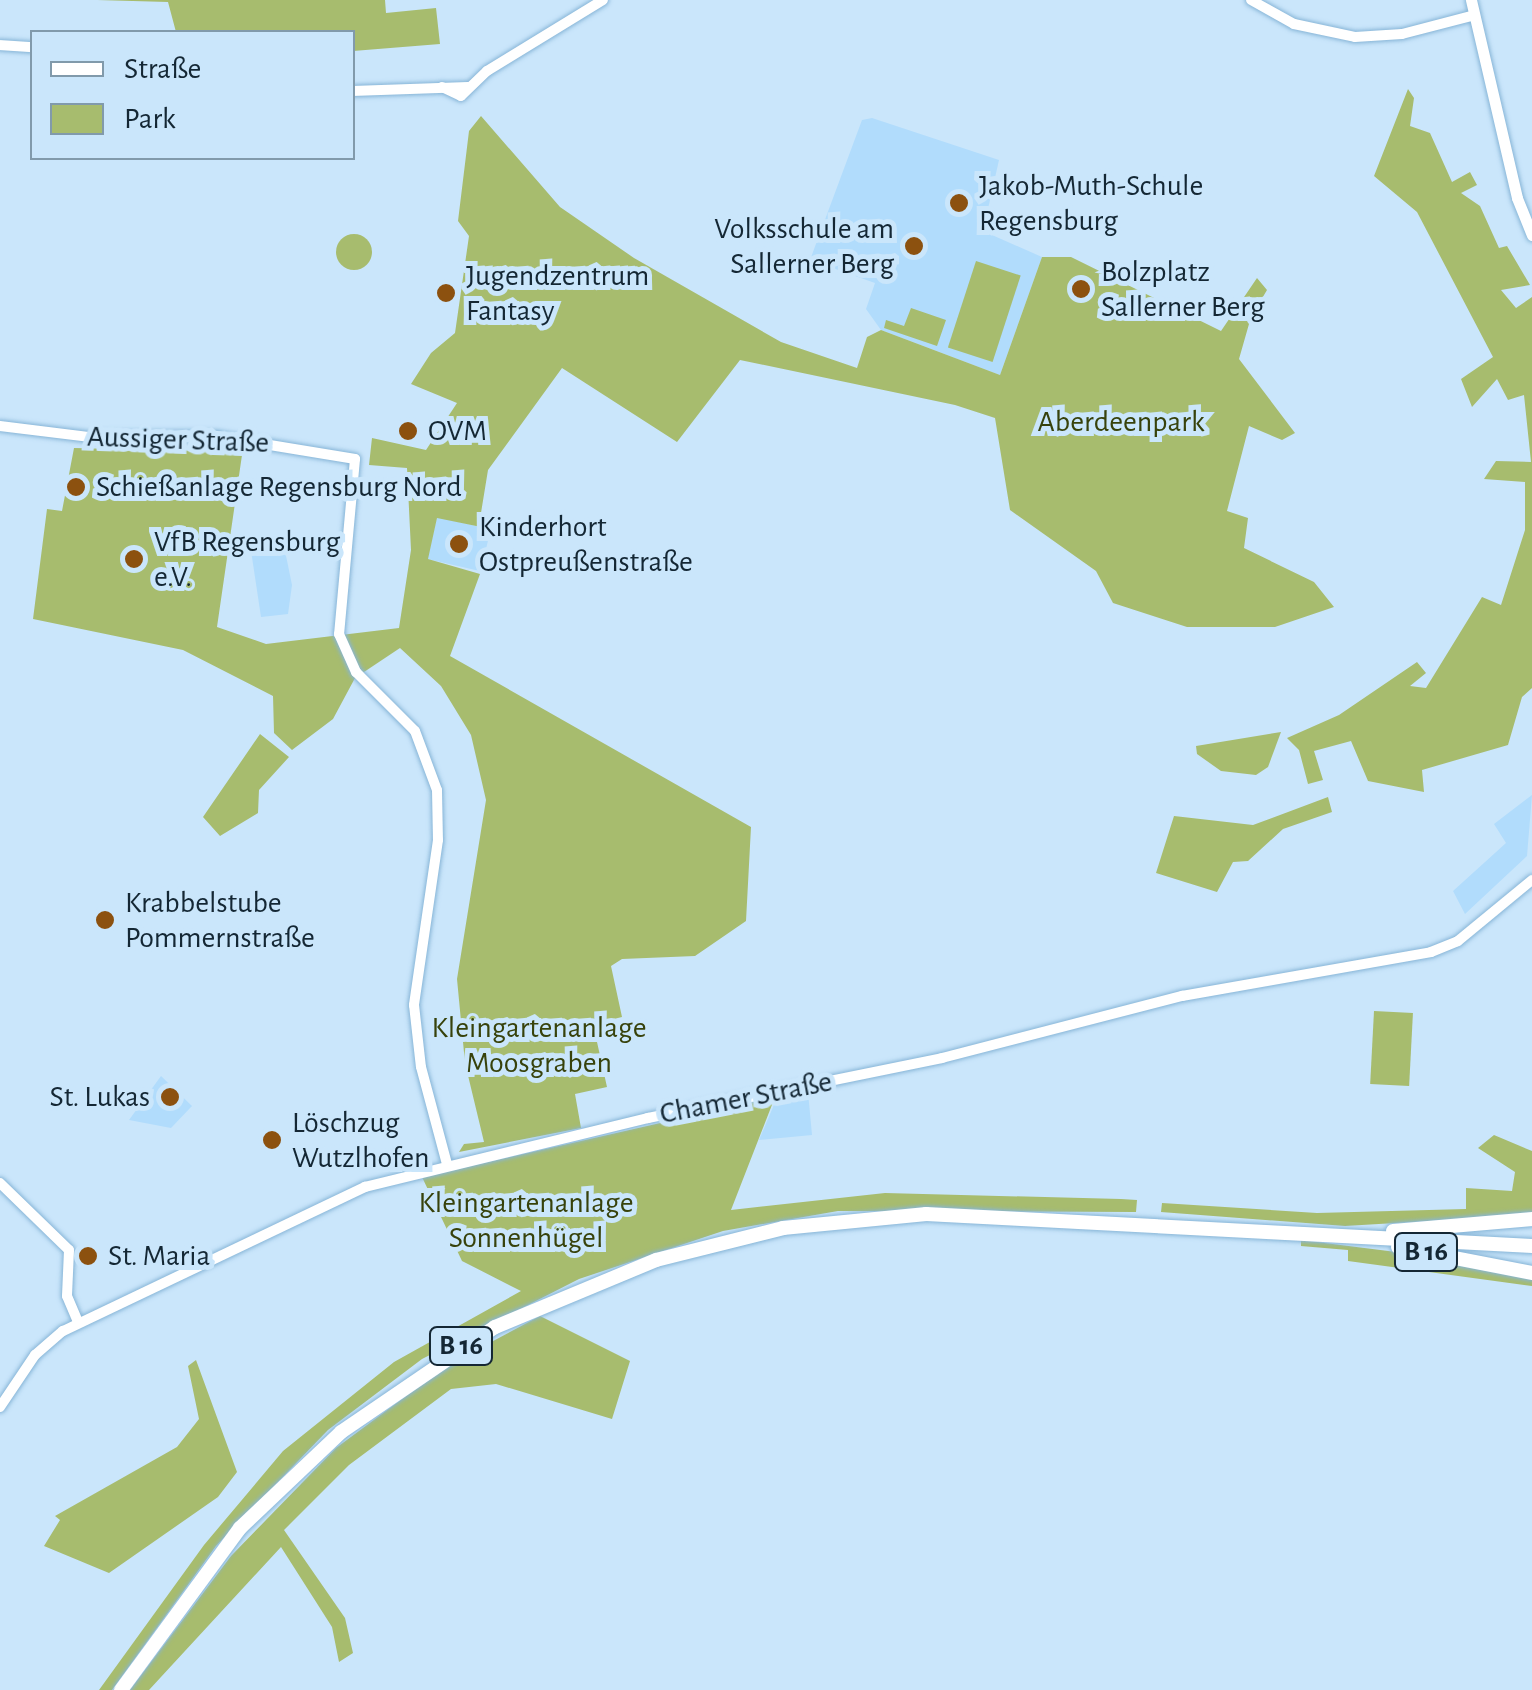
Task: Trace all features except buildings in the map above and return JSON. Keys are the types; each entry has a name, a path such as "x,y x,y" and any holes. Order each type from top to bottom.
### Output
{"highway":[{"name":"B 16","path":"121,1690 216,1556 303,1465 422,1371 562,1295 688,1250 837,1220 966,1214 1532,1246"},
{"path":"1318,1234 1532,1219"},
{"name":"B 16","path":"1318,1234 1532,1273"}],"main road":[{"path":"1471,0 1517,198 1532,235"}],"street":[{"path":"355,90 442,87 465,91 603,0"},
{"path":"1251,0 1294,24 1355,37 1402,34 1475,14"},
{"path":"0,44 30,47"},
{"name":"Aussiger Straße","path":"0,426 90,437 215,436 342,452 355,459 340,634 356,672 415,731 437,790 438,840 414,1004 421,1067 447,1164"},
{"name":"Chamer Straße","path":"0,1407 36,1354 78,1322 346,1194 447,1164 942,1058 1200,992 1430,952 1458,940 1532,880"},
{"path":"0,1183 69,1250 67,1296 78,1322"}],"shaded area":[{"name":"Volksschule am Sallerner Berg","path":"872,118 999,160 983,231 1042,257 1000,375 881,330 866,309 875,283 810,260 862,120"},
{"name":"Kinderhort Ostpreußenstraße","path":"437,517 491,529 481,571 427,559"},
{"path":"258,536 283,541 292,585 288,614 261,617 250,544"},
{"path":"1532,795 1527,856 1465,914 1453,891 1506,843 1494,824"},
{"path":"161,1076 192,1106 171,1128 129,1120"},
{"path":"808,1092 812,1135 759,1140 776,1100"}],"green space":[{"path":"97,0 385,0 386,13 436,8 440,44 355,51 355,30 175,30 168,2"},
{"path":"1408,89 1414,98 1410,126 1430,133 1452,182 1470,172 1477,185 1461,193 1480,206 1499,248 1507,246 1530,285 1501,290 1516,308 1532,297 1532,688 1522,697 1508,745 1422,770 1424,792 1368,781 1351,741 1314,751 1323,780 1308,784 1299,750 1287,738 1339,715 1417,662 1426,673 1410,686 1426,688 1482,597 1501,605 1525,530 1525,482 1484,479 1496,461 1531,462 1524,395 1508,400 1497,379 1472,407 1461,379 1493,357 1417,212 1374,176"},
{"path":"481,116 560,207 634,258 781,342 857,368 867,337 881,330 1000,375 1042,257 1071,257 1221,331 1257,278 1267,290 1251,317 1239,359 1295,433 1282,440 1249,426 1227,511 1248,518 1244,548 1314,582 1334,607 1275,627 1187,627 1113,603 1096,571 1010,510 995,418 955,405 740,360 677,442 562,368 488,470 480,519 492,523 491,529 437,518 428,559 480,574 450,656 751,827 746,921 695,956 622,959 611,966 622,1017 593,1024 607,1087 575,1094 581,1128 459,1152 464,1144 484,1142 465,1063 457,979 486,800 471,735 441,686 400,648 355,678 333,719 292,750 274,733 273,696 183,650 33,619 47,509 62,511 74,448 215,451 242,455 217,627 266,644 399,628 411,550 407,468 369,465 372,438 426,450 457,403 411,384 431,353 455,333 469,236 458,221 469,131"},
{"path":"354,234 367,239 372,252 367,265 354,270 341,265 336,252 341,239"},
{"path":"976,261 1021,276 993,362 948,348"},
{"path":"911,308 946,320 937,346 884,328 886,320 904,326"},
{"path":"1281,732 1268,767 1256,775 1221,771 1197,754 1196,746"},
{"path":"260,734 289,757 259,790 258,813 220,836 203,817"},
{"path":"1328,797 1332,812 1283,829 1248,861 1233,862 1217,892 1156,873 1174,816 1253,825"},
{"path":"1374,1011 1413,1013 1409,1086 1370,1084"},
{"name":"Kleingartenanlage Sonnenhügel","path":"775,1097 731,1210 885,1193 1137,1200 1136,1212 838,1211 723,1231 579,1279 422,1359 328,1430 216,1546 112,1690 99,1690 204,1545 283,1451 394,1362 521,1291 462,1261 422,1177"},
{"path":"1494,1135 1532,1151 1532,1215 1345,1226 1161,1212 1162,1203 1317,1213 1466,1209 1466,1188 1512,1191 1515,1172 1478,1148"},
{"path":"1301,1240 1412,1254 1532,1278 1532,1286 1348,1261 1348,1250 1301,1246"},
{"path":"540,1316 630,1361 612,1419 496,1384 451,1389 349,1465 284,1530 345,1618 353,1653 339,1662 332,1627 281,1547 149,1690 130,1690 231,1556 336,1448 448,1365"},
{"path":"196,1360 237,1472 218,1497 109,1573 44,1546 60,1520 55,1516 177,1447 199,1419 188,1366"}],"place":[{"name":"Jakob-Muth-Schule Regensburg","path":"959,203"},
{"name":"Volksschule am Sallerner Berg","path":"914,246"},
{"name":"Bolzplatz Sallerner Berg","path":"1081,289"},
{"name":"Jugendzentrum Fantasy","path":"446,293"},
{"name":"OVM","path":"408,431"},
{"name":"Schießanlage Regensburg Nord","path":"76,487"},
{"name":"Kinderhort Ostpreußenstraße","path":"459,544"},
{"name":"VfB Regensburg e.V.","path":"134,559"},
{"name":"Krabbelstube Pommernstraße","path":"105,920"},
{"name":"St. Lukas","path":"170,1097"},
{"name":"Löschzug Wutzlhofen","path":"272,1140"},
{"name":"St. Maria","path":"88,1256"}],"park label":[{"name":"Aberdeenpark","path":"1121,422"},
{"name":"Kleingartenanlage Moosgraben","path":"539,1045"}]}
